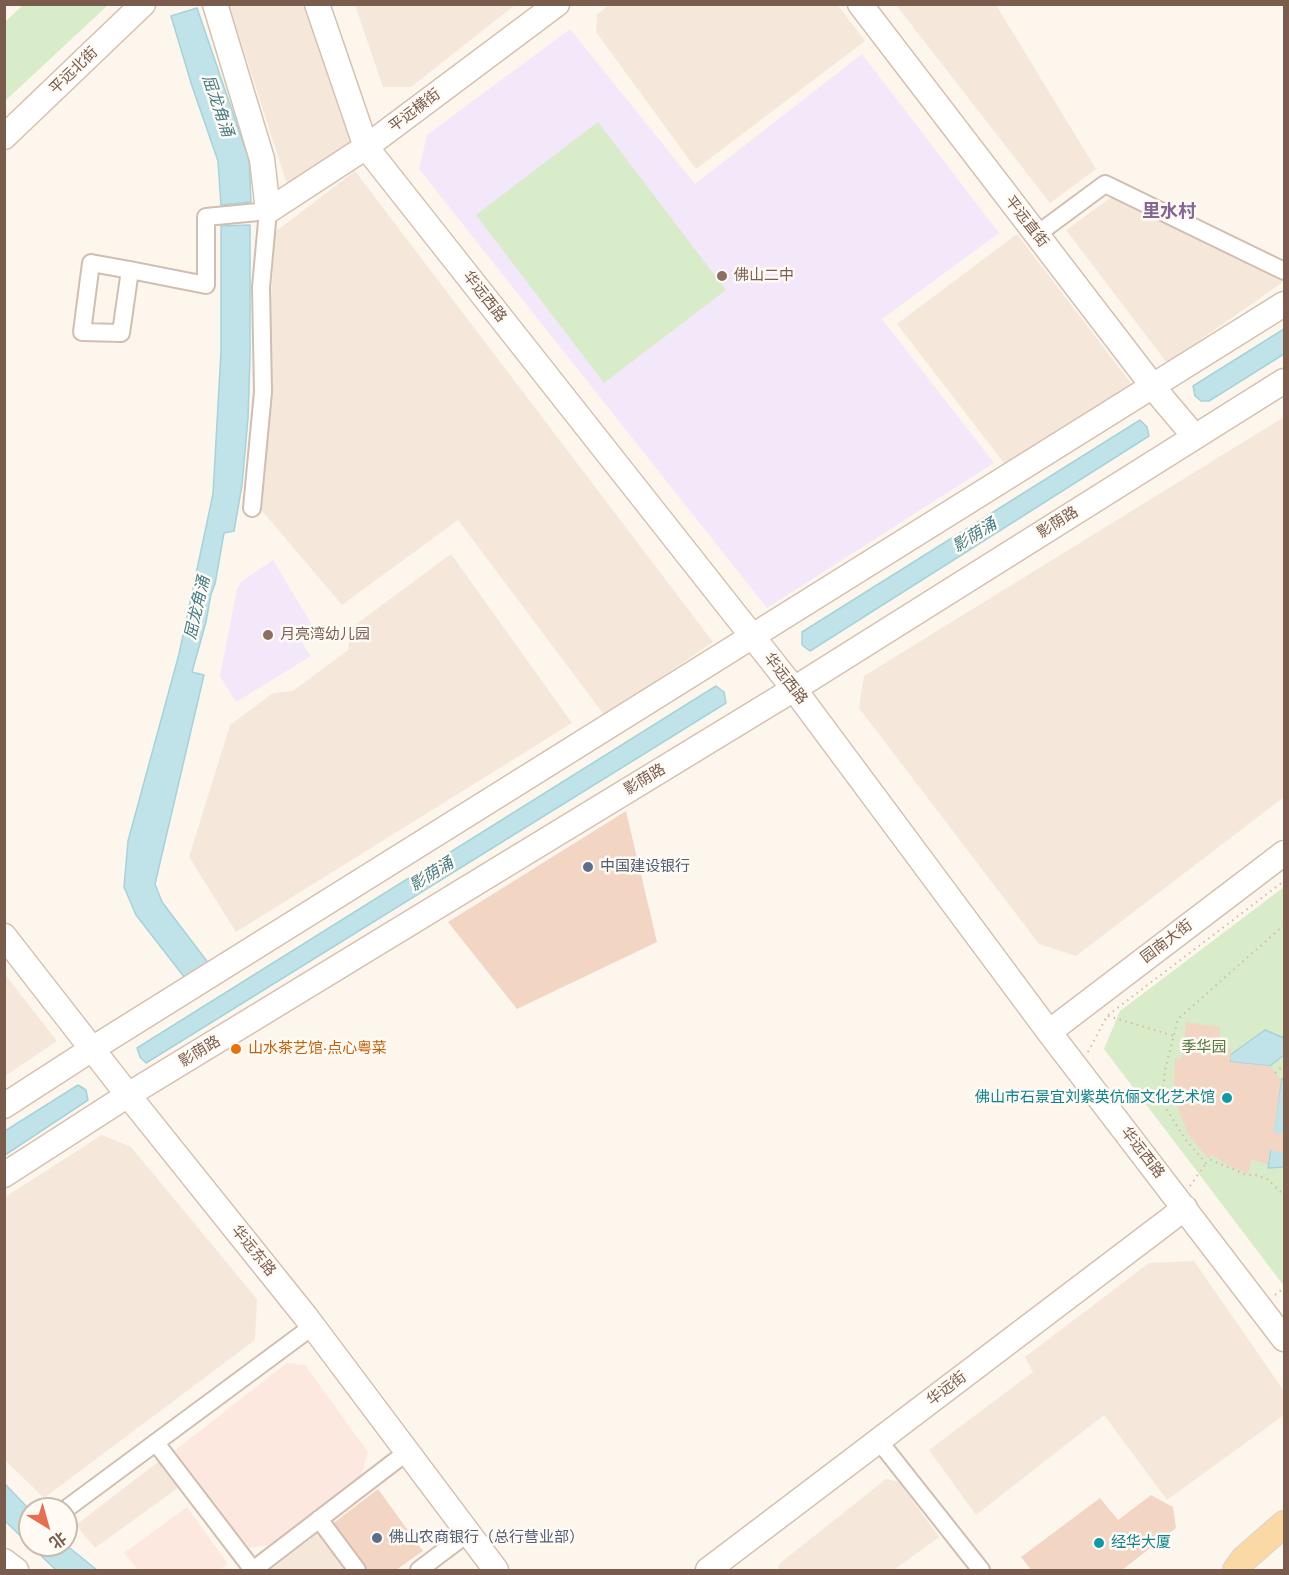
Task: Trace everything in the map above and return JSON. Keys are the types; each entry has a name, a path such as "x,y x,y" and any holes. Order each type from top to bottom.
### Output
{"main road":[{"path":"1236,1570 1244,1559 1284,1524"},
{"path":"1248,1570 1284,1543"}],"street":[{"name":"平远北街","path":"4,137 143,4"},
{"path":"214,4 262,159 268,212 261,287 263,392 252,508"},
{"name":"华远西路","path":"317,4 366,147 794,689 1049,1032 1185,1201 1284,1339"},
{"name":"平远横街","path":"268,212 366,147 557,4"},
{"name":"平远直街","path":"860,4 1191,433"},
{"path":"1036,235 1105,184 1284,272"},
{"path":"130,270 121,333 81,332 91,263 130,270 206,285 206,216 268,212"},
{"path":"4,1106 752,637 1158,392 1284,304"},
{"name":"影荫路","path":"4,1175 128,1095 794,689 1191,433 1284,381"},
{"name":"园南大街","path":"1049,1032 1284,853"},
{"name":"华远东路","path":"4,936 313,1326 496,1570"},
{"name":"华远街","path":"708,1570 879,1441 1185,1201"},
{"path":"78,1500 313,1326"},
{"path":"879,1441 981,1570"},
{"path":"156,1443 253,1570 407,1452"},
{"path":"319,1519 357,1570"},
{"path":"419,1570 468,1533"},
{"path":"4,1561 16,1570"}],"path":[{"path":"1088,1051 1107,1016 1284,881"},
{"path":"1206,1163 1185,1139 1167,1110 1163,1090 1165,1070 1178,1019 1284,925"},
{"path":"1107,1016 1174,1036"},
{"path":"1275,1072 1284,1065"},
{"path":"1118,1091 1163,1090"},
{"path":"1185,1201 1206,1163 1211,1160 1247,1175 1257,1175 1267,1179 1284,1195"}],"shaded area":[{"path":"355,4 515,5 411,87 383,87"},
{"path":"837,4 865,41 696,169 596,32 597,14 609,5"},
{"path":"229,5 303,5 350,142 288,187"},
{"path":"896,5 996,5 1096,169 1050,203"},
{"name":"佛山二中","path":"570,29 695,184 862,54 999,233 882,319 994,463 767,608 419,169 427,135"},
{"path":"355,171 713,642 605,716 458,520 342,605 258,506 275,232"},
{"path":"1113,196 1283,282 1167,363 1066,230"},
{"path":"1017,234 1134,387 1007,467 897,324"},
{"path":"1284,417 1284,797 1076,956 1039,944 859,708 864,676"},
{"path":"451,554 572,723 236,932 189,857 230,725 273,693 293,691 348,650 351,628"},
{"name":"月亮湾幼儿园","path":"273,560 315,630 300,640 311,656 236,702 220,676 237,589 242,581"},
{"path":"4,973 57,1041 5,1076 4,1076"},
{"path":"102,1135 131,1147 257,1299 255,1340 45,1497 5,1460 5,1197"},
{"path":"1194,1261 1284,1391 1284,1415 1167,1500 1104,1415 976,1515 929,1450 1033,1372 1025,1357 1149,1263"},
{"path":"287,1363 305,1365 368,1452 361,1477 274,1544 247,1548 174,1451"},
{"path":"162,1459 182,1485 95,1548 78,1527 78,1523"},
{"path":"886,1479 899,1482 939,1537 894,1570 778,1570 779,1564"},
{"path":"187,1507 228,1564 219,1570 138,1570 124,1553"},
{"path":"318,1533 347,1570 270,1570"}],"green space":[{"path":"23,5 108,5 5,101 5,22"},
{"path":"598,122 726,290 604,383 476,215"},
{"name":"季华园","path":"1284,887 1284,1286 1104,1049 1120,1011"}],"water":[{"name":"屈龙角涌","path":"197,8 249,160 251,202 221,205 218,161 171,16"},
{"name":"屈龙角涌","path":"250,225 250,357 248,418 242,485 234,531 224,533 215,584 192,672 204,675 155,884 162,902 209,964 185,978 136,915 124,887 128,841 179,654 213,494 221,352 221,226"},
{"path":"1284,329 1284,354 1209,401 1201,401 1195,396 1193,386"},
{"name":"影荫涌","path":"1140,420 1147,427 1149,436 810,651 802,645 802,632"},
{"name":"影荫涌","path":"716,686 724,692 726,703 146,1063 140,1057 137,1048"},
{"path":"1265,1030 1284,1038 1284,1055 1270,1066 1230,1062 1230,1055"},
{"path":"1284,1077 1284,1167 1268,1168 1281,1080"},
{"path":"78,1085 86,1090 88,1100 5,1155 5,1131"},
{"path":"5,1484 18,1498 18,1533 5,1521"},
{"path":"78,1555 97,1570 56,1570 42,1557 78,1557"}],"building":[{"name":"中国建设银行","path":"626,811 657,942 517,1009 448,922"},
{"name":"佛山市石景宜刘紫英伉俪文化艺术馆","path":"1186,1022 1220,1027 1219,1047 1231,1048 1230,1062 1270,1066 1281,1080 1274,1133 1284,1134 1284,1153 1270,1150 1268,1164 1252,1160 1248,1174 1222,1162 1213,1155 1208,1159 1187,1132 1177,1105 1174,1080 1175,1058 1182,1059"},
{"name":"佛山农商银行（总行营业部）","path":"378,1489 423,1551 396,1570 366,1570 331,1525"},
{"name":"经华大厦","path":"1151,1495 1173,1507 1176,1528 1122,1570 1031,1570 1021,1557 1100,1498 1118,1520"}],"place":[{"name":"佛山二中","path":"722,276"},
{"name":"月亮湾幼儿园","path":"268,635"},
{"name":"中国建设银行","path":"588,867"},
{"name":"山水茶艺馆·点心粤菜","path":"236,1049"},
{"name":"佛山市石景宜刘紫英伉俪文化艺术馆","path":"1227,1098"},
{"name":"佛山农商银行（总行营业部）","path":"377,1538"},
{"name":"经华大厦","path":"1099,1543"}],"district":[{"name":"里水村","path":"1169,212"}]}
